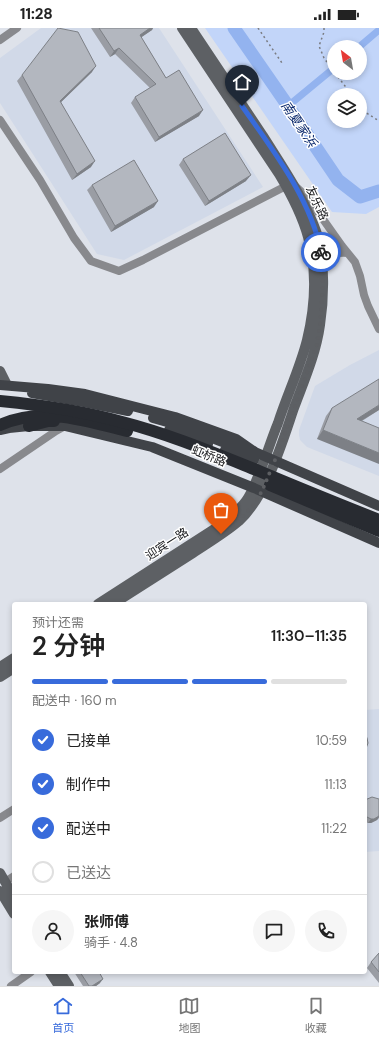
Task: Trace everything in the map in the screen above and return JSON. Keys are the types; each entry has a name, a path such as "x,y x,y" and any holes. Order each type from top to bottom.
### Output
{"highway":[{"path":"0,400 33,404 121,422 179,440 204,448 379,520"},
{"path":"0,407 64,410"},
{"path":"0,425 12,420 37,415 58,416 90,421 153,438 192,452 379,531"},
{"path":"25,426 48,421 90,421"}],"main road":[{"name":"友乐路","path":"182,28 290,185"},
{"name":"友乐路","path":"191,28 285,170 308,238 317,259 313,305 306,341 278,422 271,458"},
{"path":"0,371 2,386"},
{"name":"虹桥路","path":"2,386 48,388 85,394 175,417 236,439 254,456"},
{"name":"虹桥路","path":"2,386 152,417 181,426 233,446 254,456 271,458 379,506"},
{"path":"0,400 20,400 61,405 112,414 254,456"},
{"name":"虹桥路","path":"0,437 12,430 25,426"},
{"name":"虹桥路","path":"0,430 25,426 65,426 152,447 258,489 379,542"},
{"name":"迎宾一路","path":"116,602 239,521 253,506 258,489 271,458"},
{"name":"迎宾一路","path":"101,602 216,528 233,515 258,489"},
{"path":"0,667 12,659"},
{"path":"0,677 12,669"},
{"path":"6,877 12,891"},
{"path":"0,891 12,911"},
{"path":"51,974 59,986"},
{"path":"61,974 69,986"}],"street":[{"path":"0,40 17,28"},
{"path":"0,120 40,180 74,238 91,261 119,271 290,185 308,198 355,262 358,267 364,295 379,329"},
{"path":"317,259 340,252 347,253"},
{"path":"0,469 65,426"},
{"path":"0,818 12,810"},
{"path":"11,986 28,974"}],"path":[{"path":"258,28 282,63"},
{"path":"324,28 319,46 327,62"},
{"path":"339,80 346,88"},
{"path":"367,113 379,121"}],"shaded area":[{"path":"41,28 159,28 263,187 124,260 97,254 0,103 0,58"},
{"path":"205,28 379,28 379,207 366,214 332,212"},
{"path":"379,350 379,476 307,447 300,440 299,430 315,386"},
{"path":"379,709 379,851 367,852 367,710"}],"building":[{"path":"58,28 78,32 96,66 60,101 95,161 77,174 22,75"},
{"path":"99,28 150,28 140,35 166,78 179,70 203,110 159,137 135,97 156,84 119,48 114,51"},
{"path":"225,133 251,175 209,201 183,159"},
{"path":"134,160 158,201 115,226 92,185"},
{"path":"379,379 379,405 357,419 379,428 379,453 323,430 332,408"},
{"path":"372,797 379,799 379,816 374,819 367,817 367,799"},
{"path":"379,953 379,972 371,962"},
{"path":"81,974 100,974 103,979 92,986 89,986"}],"waterway":[{"name":"南夏家浜","path":"234,28 338,180 360,197 379,191"},
{"path":"367,40 379,30"},
{"path":"288,106 327,74"}],"way so far":[{"path":"221,534 239,521 253,506 262,491 311,362 317,344 320,324 323,283 321,252"}],"route":[{"path":"242,106 285,170 300,196 318,237 321,252"}]}
